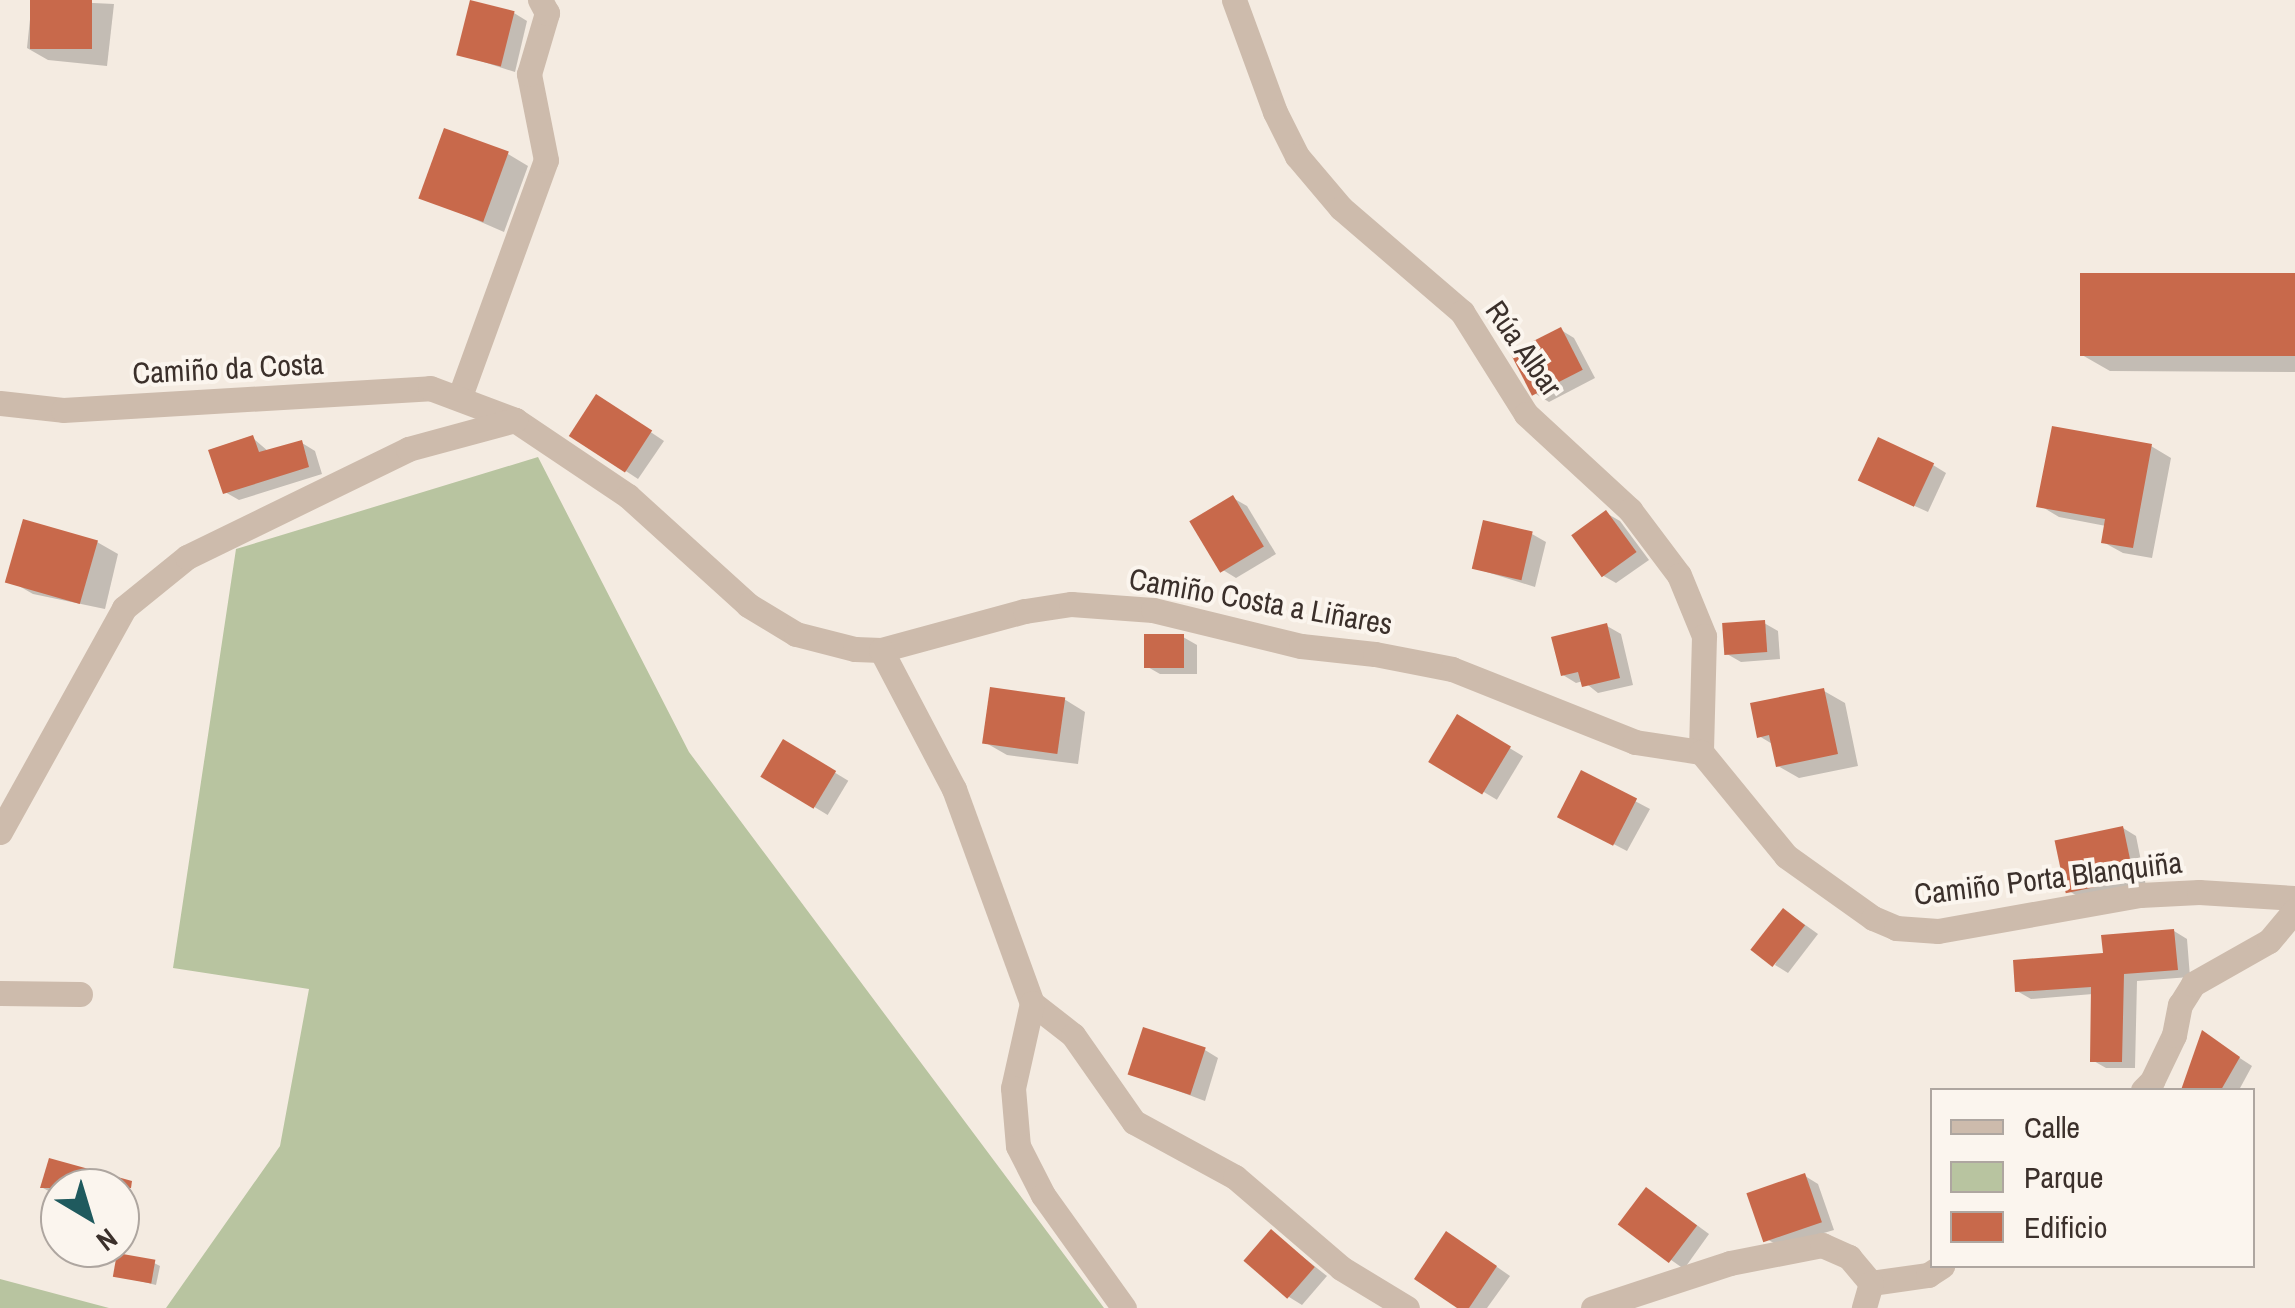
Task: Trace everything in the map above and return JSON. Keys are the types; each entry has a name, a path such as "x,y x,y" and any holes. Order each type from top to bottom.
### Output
{"street":[{"name":"Rúa Albar","path":"1234,0 1275,112 1297,156 1341,208 1462,312 1526,414 1630,510 1679,576 1704,636 1700,752"},
{"path":"460,396 546,160 529,74 549,4"},
{"name":"Camiño da Costa","path":"0,403 63,410 430,388 460,396"},
{"name":"Camiño Costa a Liñares","path":"460,396 514,420 628,496 748,605 796,634 855,650 881,650 1025,611 1072,604 1153,610 1301,646 1452,669 1635,742 1700,752"},
{"path":"0,832 124,608 187,556 408,450 514,420"},
{"path":"881,650 954,790 1032,1003 1073,1035 1134,1122 1236,1177 1342,1268 1406,1308"},
{"name":"Camiño Porta Blanquiña","path":"1700,752 1786,856 1873,918 1896,928 1938,931 2140,895 2199,892 2295,898"},
{"path":"2144,1088 2160,1065 2174,1035 2180,1005 2193,984 2269,940 2295,910"},
{"path":"0,993 80,994"},
{"path":"1032,1003 1013,1088 1018,1146 1043,1195 1124,1308"},
{"path":"1594,1308 1730,1264 1822,1245 1849,1257 1870,1282"},
{"path":"1870,1282 1928,1275 1939,1268"},
{"path":"1864,1308 1870,1282"}],"green space":[{"path":"538,457 689,752 1104,1308 166,1308 280,1146 309,989 173,968 236,549"},
{"path":"0,1279 109,1308 0,1308"}],"building":[{"path":"30,0 92,0 92,49 30,49"},
{"path":"470,0 515,11 501,66 456,55"},
{"path":"444,128 509,152 483,222 418,198"},
{"path":"2080,273 2295,273 2295,356 2080,356"},
{"path":"1561,327 1583,370 1532,396 1510,353"},
{"path":"596,394 652,430 625,472 569,436"},
{"path":"2052,426 2152,444 2133,548 2101,543 2105,519 2036,507"},
{"path":"253,435 259,452 302,440 309,467 223,494 208,450"},
{"path":"1878,437 1934,463 1914,507 1858,481"},
{"path":"1233,495 1264,546 1220,573 1189,521"},
{"path":"1606,510 1637,552 1602,577 1571,535"},
{"path":"23,519 98,540 80,604 5,582"},
{"path":"1483,520 1533,531 1521,580 1472,569"},
{"path":"1765,620 1767,652 1724,655 1722,623"},
{"path":"1607,623 1620,678 1582,687 1578,672 1561,676 1551,637"},
{"path":"1144,634 1184,634 1184,668 1144,668"},
{"path":"990,687 1065,698 1057,754 982,743"},
{"path":"1824,688 1838,754 1776,767 1769,735 1757,738 1750,703"},
{"path":"1457,714 1511,746 1482,794 1428,762"},
{"path":"783,739 836,771 813,809 760,777"},
{"path":"1581,770 1637,799 1613,846 1557,817"},
{"path":"2123,826 2134,879 2066,893 2055,841"},
{"path":"1783,908 1805,925 1772,967 1750,950"},
{"path":"2174,929 2178,970 2124,974 2122,1062 2090,1062 2091,987 2015,992 2013,960 2103,953 2101,935"},
{"path":"1143,1027 1206,1047 1190,1095 1128,1075"},
{"path":"2202,1030 2240,1057 2222,1088 2182,1088"},
{"path":"49,1158 85,1168 46,1168"},
{"path":"1805,1173 1822,1222 1763,1242 1746,1193"},
{"path":"1646,1187 1697,1226 1669,1263 1618,1225"},
{"path":"1271,1229 1315,1267 1287,1299 1243,1261"},
{"path":"1446,1231 1497,1266 1469,1308 1457,1308 1414,1279"},
{"path":"140,1257 155,1260 151,1283 113,1277 114,1268 140,1268"}]}
